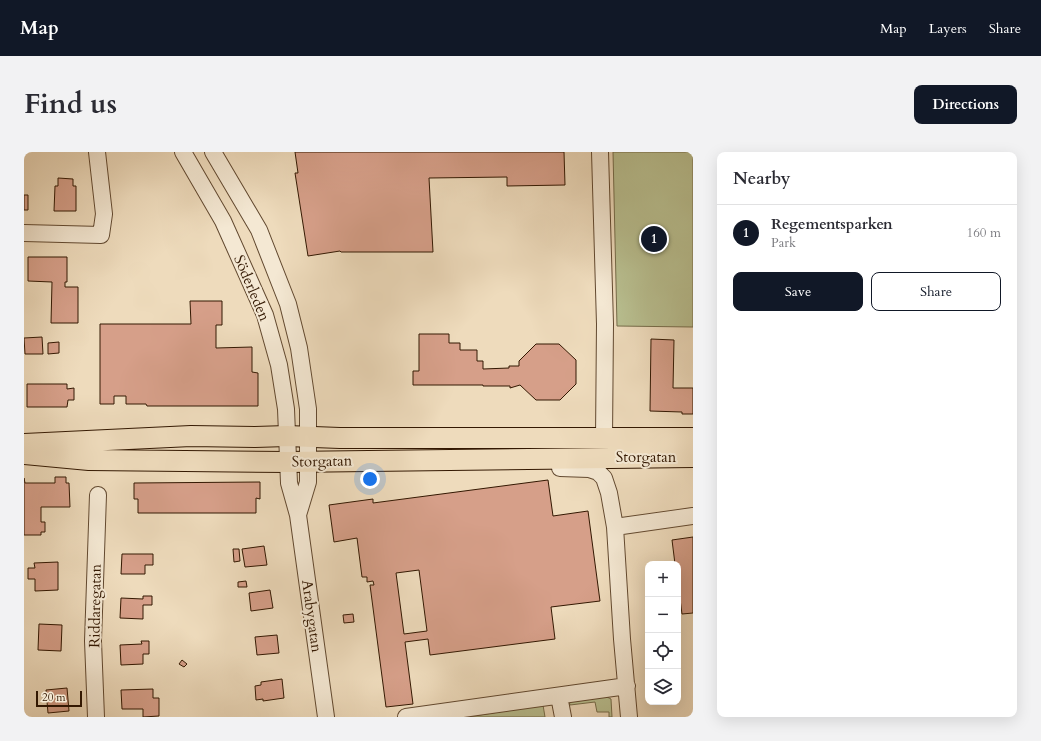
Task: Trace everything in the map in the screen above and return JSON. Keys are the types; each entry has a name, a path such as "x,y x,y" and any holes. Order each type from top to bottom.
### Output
{"main road":[{"name":"Storgatan","path":"24,444 191,436 287,436 340,438 693,438"},
{"name":"Storgatan","path":"24,454 89,460 288,462 693,457"}],"street":[{"path":"24,233 100,236 104,214 97,152"},
{"name":"Söderleden","path":"183,152 223,221 265,316 279,365 286,409 287,436"},
{"name":"Söderleden","path":"213,152 259,230 288,304 304,374 308,409 308,437"},
{"path":"600,152 605,324 604,438"},
{"name":"Arabygatan","path":"287,436 289,483 298,515 326,717"},
{"name":"Arabygatan","path":"298,515 308,482 308,437"},
{"path":"479,459 533,468 589,469 598,472 604,478 615,527 622,639 629,717"},
{"name":"Riddaregatan","path":"96,717 93,641 98,494"},
{"path":"615,527 693,516"},
{"path":"406,717 626,686"},
{"path":"560,696 563,717"}],"green space":[{"path":"613,152 693,152 693,327 617,326"},
{"path":"601,697 611,699 612,717 609,717 609,712 597,712 595,702 570,705 569,701"},
{"path":"543,705 545,717 467,717"}],"building":[{"path":"295,152 564,152 565,185 507,186 507,177 429,178 433,252 340,251 308,256 295,173 298,173"},
{"path":"58,178 73,179 73,186 76,186 76,211 54,211 55,186 58,186"},
{"path":"24,195 28,195 28,210 24,210"},
{"path":"28,257 67,257 67,282 65,282 65,287 78,287 78,323 51,323 52,282 28,281"},
{"path":"190,301 222,301 222,325 216,325 216,348 252,347 252,372 258,373 258,406 147,406 146,404 126,404 126,396 114,396 114,404 100,404 100,324 191,324"},
{"path":"419,334 449,334 449,343 460,343 460,350 477,350 477,361 483,361 483,369 519,366 519,361 536,344 559,344 576,360 576,384 560,400 536,400 520,385 510,388 510,386 483,385 413,385 413,371 419,371"},
{"path":"42,337 43,354 25,354 24,338"},
{"path":"651,339 674,340 673,388 693,388 693,414 682,414 682,412 650,411"},
{"path":"59,342 59,353 48,354 48,343"},
{"path":"27,384 67,384 67,389 74,388 74,400 68,400 67,407 27,407"},
{"path":"55,477 66,477 66,483 69,483 70,507 41,507 41,522 45,522 45,532 41,532 41,535 24,535 24,478 25,483 55,483"},
{"path":"548,480 553,516 588,511 600,601 551,607 555,639 430,655 428,639 405,642 413,704 386,707 370,585 374,585 373,581 367,582 367,577 362,577 357,538 334,542 329,505 373,499 373,503","holes":["419,570 427,631 404,634 396,573"]},
{"path":"260,482 260,499 256,498 256,513 138,513 138,499 134,499 134,483"},
{"path":"693,537 693,613 682,614 681,561 675,561 672,540"},
{"path":"264,546 267,565 245,567 242,549"},
{"path":"233,549 239,549 240,561 234,562"},
{"path":"122,554 153,554 153,565 145,565 145,574 121,574"},
{"path":"58,562 58,590 35,591 35,579 28,579 28,568 35,568 34,563"},
{"path":"246,581 247,587 238,587 238,582"},
{"path":"270,590 273,608 251,611 249,593"},
{"path":"143,596 152,596 152,605 143,605 143,619 120,618 121,598 143,599"},
{"path":"353,614 354,622 344,623 343,615"},
{"path":"39,624 62,625 61,651 38,650"},
{"path":"277,635 279,653 257,655 255,637"},
{"path":"141,641 149,641 149,654 143,654 143,664 121,665 120,645 142,644"},
{"path":"182,660 187,664 184,667 179,664"},
{"path":"282,679 284,698 263,701 263,699 256,700 255,686 261,685 261,682"},
{"path":"67,688 69,711 48,713 46,690"},
{"path":"153,689 153,698 159,698 159,716 143,717 143,709 122,709 121,690"}],"place":[{"name":"Regementsparken","path":"654,239"}]}
